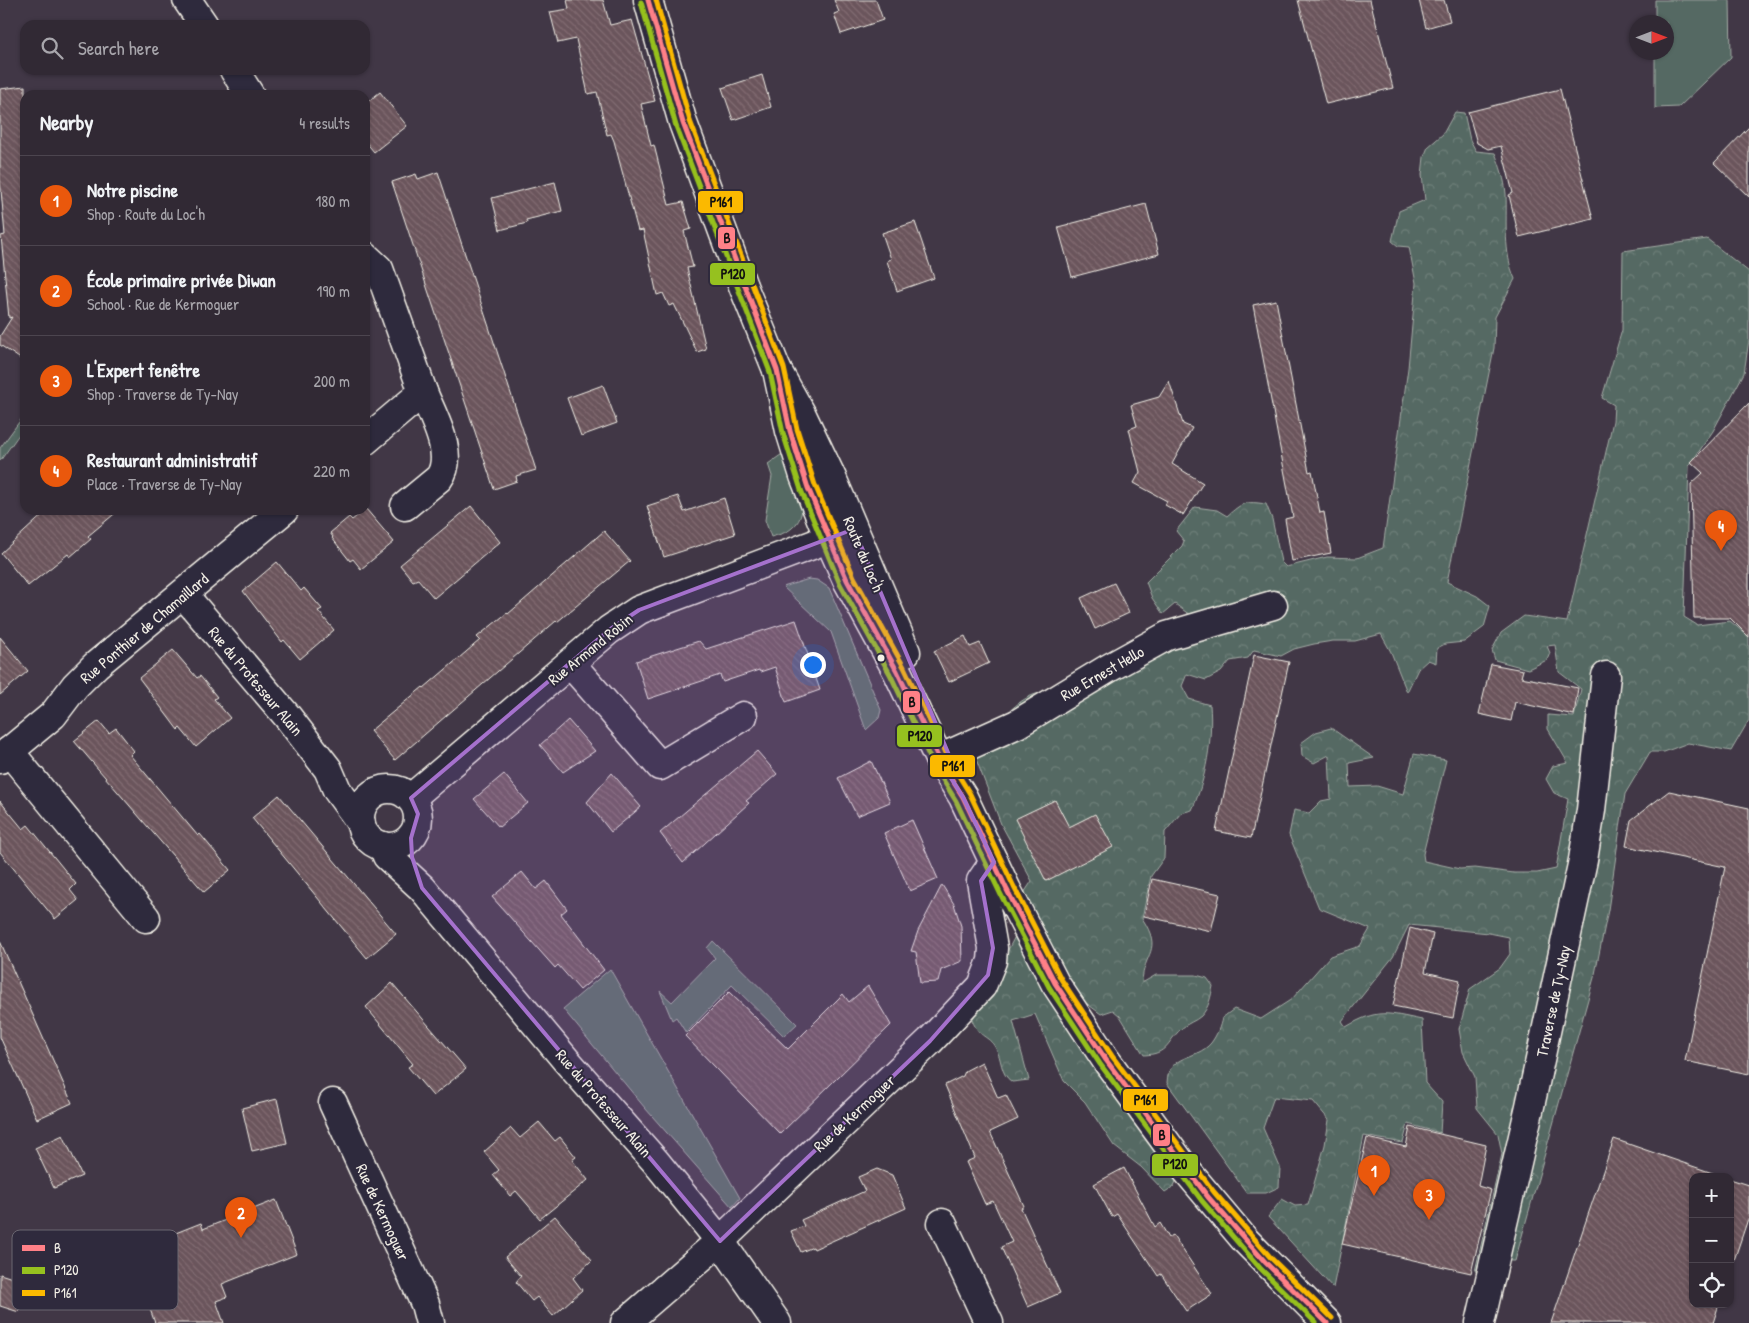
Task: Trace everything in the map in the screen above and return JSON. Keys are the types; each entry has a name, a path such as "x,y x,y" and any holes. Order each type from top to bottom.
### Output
{"street":[{"path":"187,0 201,20"},
{"name":"Route du Loc'h","path":"648,0 683,123 722,230 777,370 801,413 854,529 899,639 936,719 944,757"},
{"path":"237,75 247,90"},
{"path":"370,261 379,269 444,448 445,462 443,473 405,506"},
{"name":"Route du Loc'h","path":"777,370 784,406 804,476 847,580 944,757 1055,983 1106,1060 1208,1197 1266,1263 1327,1323"},
{"path":"370,437 423,392"},
{"name":"Rue Ponthier de Chamaillard","path":"146,918 5,755 53,715 96,665 278,515"},
{"name":"Rue Armand Robin","path":"411,798 609,630 654,602 854,529"},
{"name":"Rue du Professeur Alain","path":"183,594 287,716 328,769 337,790 361,823"},
{"name":"Rue Ernest Hello","path":"944,757 1017,724 1109,668 1167,636 1273,605"},
{"path":"571,664 660,766 743,716"},
{"name":"Traverse de Ty-Nay","path":"1480,1323 1528,1115 1582,860 1591,810 1606,676"},
{"name":"Rue du Professeur Alain","path":"328,769 350,784 374,794"},
{"path":"397,790 411,798 418,814 418,823 411,838 398,846 383,846 368,838 361,823 363,807 374,794 397,790"},
{"name":"Rue du Professeur Alain","path":"411,838 412,857 422,888"},
{"name":"Rue du Professeur Alain","path":"383,846 387,856 422,888 720,1241 777,1323"},
{"name":"Rue de Kermoguer","path":"625,1323 720,1241 930,1041 982,986 992,961 993,948 982,881 994,862"},
{"name":"Rue de Kermoguer","path":"333,1103 425,1304 430,1323"},
{"path":"942,1223 989,1323"}],"highlighted area":[{"path":"854,529 949,755 939,759 963,797 994,862 981,881 993,948 988,975 930,1041 720,1241 422,888 412,857 411,838 418,814 411,798 609,630 639,610"}],"green space":[{"path":"1655,0 1730,0 1731,57 1679,107 1655,108 1655,60 1674,60 1674,15 1655,15"},
{"path":"1455,112 1464,113 1470,140 1476,151 1495,153 1499,163 1506,194 1507,248 1515,279 1495,317 1494,348 1447,582 1477,596 1490,606 1484,627 1464,642 1445,644 1437,648 1436,663 1428,660 1418,669 1407,692 1391,652 1381,634 1355,641 1333,641 1314,644 1294,649 1281,656 1254,650 1248,658 1230,661 1221,672 1206,680 1187,674 1182,686 1189,699 1210,705 1211,718 1207,759 1205,772 1192,810 1181,813 1165,832 1164,858 1151,876 1142,918 1148,929 1152,945 1143,973 1142,983 1156,975 1196,975 1207,978 1213,986 1209,1002 1201,1016 1181,1029 1166,1047 1158,1052 1144,1055 1120,1016 1113,1010 1101,1014 1086,1003 1075,1003 1177,1179 1174,1186 1165,1192 1141,1167 1114,1146 1085,1102 1064,1081 1035,1014 1013,1021 1029,1080 1012,1082 1003,1070 995,1047 990,1040 978,1031 972,1020 1027,913 1024,893 1032,881 1001,824 974,754 1006,714 1026,698 1037,694 1098,682 1133,670 1157,655 1194,618 1175,604 1163,614 1152,598 1146,582 1182,546 1184,541 1176,531 1195,507 1217,510 1227,516 1245,504 1266,504 1272,519 1281,562 1286,567 1327,557 1357,558 1383,548 1408,368 1416,283 1409,247 1398,246 1392,241 1399,211 1425,200 1422,175 1424,157 1428,147 1443,134"},
{"path":"1707,239 1749,272 1749,340 1744,373 1713,431 1689,466 1684,617 1697,625 1730,621 1749,637 1749,720 1731,751 1688,743 1664,752 1650,752 1625,794 1608,910 1595,974 1515,1261 1506,1261 1481,1273 1475,1271 1502,1154 1498,1134 1477,1108 1475,1077 1463,1052 1459,1029 1470,989 1500,968 1510,954 1509,937 1489,933 1409,925 1393,957 1342,1021 1346,1027 1366,1017 1383,1014 1400,1015 1422,1020 1425,1083 1442,1102 1440,1133 1408,1124 1403,1143 1364,1136 1333,1288 1268,1217 1282,1199 1295,1206 1308,1205 1325,1145 1329,1120 1313,1101 1274,1097 1263,1128 1280,1167 1279,1187 1266,1193 1247,1193 1167,1083 1169,1073 1177,1062 1205,1049 1215,1037 1222,1018 1234,1009 1261,1019 1292,999 1330,956 1360,946 1370,929 1319,908 1289,835 1294,810 1309,813 1321,801 1331,799 1329,755 1314,763 1302,756 1301,743 1316,732 1331,728 1374,758 1349,763 1350,787 1377,786 1403,794 1414,754 1446,760 1423,854 1424,861 1460,869 1475,868 1514,873 1537,873 1556,869 1568,799 1554,793 1546,779 1553,766 1568,763 1548,729 1548,715 1574,717 1581,689 1559,672 1555,645 1547,646 1550,653 1547,660 1528,669 1495,660 1492,650 1501,633 1524,616 1567,622 1613,421 1614,405 1602,398 1622,330 1623,251"},
{"path":"20,421 20,433 0,461 0,448"},
{"path":"785,452 800,492 802,512 799,520 790,530 771,537 765,520 772,476 768,464"},
{"path":"809,579 817,580 829,588 881,710 879,718 866,730 831,632 783,587"},
{"path":"713,941 797,1024 784,1036 732,985 686,1033 676,1017 672,1020 660,991 672,1002 715,958 707,948"},
{"path":"610,969 740,1198 732,1207 645,1108 563,1009"}],"building":[{"path":"567,0 603,0 610,25 632,20 655,101 641,104 651,146 654,145 669,205 683,202 691,229 684,231 693,267 687,268 706,349 697,352 674,304 669,306 663,293 657,295 643,230 638,231 614,141 611,134 607,135 597,92 588,94 576,39 558,43 550,12 569,9"},
{"path":"834,0 876,0 883,20 841,34 834,14 839,12"},
{"path":"1298,0 1370,0 1393,88 1326,104"},
{"path":"1419,0 1444,0 1450,21 1426,28"},
{"path":"762,75 771,107 733,120 722,88"},
{"path":"25,86 25,90 20,90 20,359 0,345 0,336 12,317 9,318 1,236 5,235 0,179 0,89"},
{"path":"1560,89 1593,219 1519,237 1509,195 1513,193 1501,146 1488,149 1477,143 1468,112"},
{"path":"380,92 407,126 374,152 370,147 370,100"},
{"path":"1749,127 1749,197 1714,163"},
{"path":"438,172 536,470 516,476 517,481 494,489 392,182 416,174 418,179"},
{"path":"555,182 562,211 526,220 527,223 500,230 492,198"},
{"path":"1146,204 1159,254 1072,277 1058,227"},
{"path":"915,222 934,278 897,291 887,261 891,259 882,233"},
{"path":"1276,300 1309,472 1312,471 1320,513 1324,512 1331,553 1292,561 1285,519 1293,517 1253,305"},
{"path":"1169,381 1183,424 1192,428 1172,464 1203,483 1183,515 1165,505 1167,501 1134,483 1140,472 1129,429 1137,426 1131,405 1159,397"},
{"path":"603,385 617,423 581,436 567,398"},
{"path":"1749,403 1749,637 1730,618 1694,618 1691,484 1703,473 1691,462"},
{"path":"678,496 684,512 724,498 735,534 664,557 647,506"},
{"path":"471,506 500,542 434,598 418,579 413,581 400,565"},
{"path":"370,514 394,542 361,569 353,559 350,561 330,533 349,517 352,520 358,515"},
{"path":"43,515 113,515 88,536 91,539 70,557 68,554 28,586 1,553"},
{"path":"604,531 630,561 556,621 395,760 370,731 424,688 480,640 477,637 508,614"},
{"path":"277,562 301,591 304,588 322,609 318,611 334,630 300,659 284,640 282,642 243,591"},
{"path":"1114,583 1129,613 1095,629 1081,598"},
{"path":"796,620 820,690 786,702 775,667 760,672 759,670 723,682 720,675 648,699 636,661 699,641 706,649"},
{"path":"965,636 970,647 980,643 989,663 949,682 934,651"},
{"path":"0,637 28,671 0,695"},
{"path":"173,650 197,678 200,676 217,697 214,699 230,718 196,747 180,728 178,730 139,678"},
{"path":"1254,655 1289,662 1251,838 1216,831"},
{"path":"1491,664 1523,670 1521,677 1578,688 1574,715 1515,702 1511,721 1479,714"},
{"path":"568,720 595,751 563,772 540,745"},
{"path":"99,721 109,733 116,728 134,751 130,755 198,836 200,834 230,870 204,892 74,741"},
{"path":"757,751 777,774 746,801 749,803 683,863 660,833"},
{"path":"871,761 890,802 857,816 838,778"},
{"path":"612,773 641,807 611,832 587,802"},
{"path":"504,774 528,803 499,827 474,799"},
{"path":"1669,791 1749,808 1749,1074 1685,1061 1725,867 1626,846 1631,820"},
{"path":"279,795 396,934 367,958 252,818"},
{"path":"1055,800 1069,827 1095,814 1113,847 1046,881 1015,819"},
{"path":"0,801 23,829 28,825 76,884 70,890 78,900 55,919 0,852"},
{"path":"912,820 938,879 910,891 884,833"},
{"path":"522,872 536,889 546,881 567,909 561,914 604,970 580,990 558,965 555,968 492,897"},
{"path":"1152,879 1220,894 1211,931 1144,916"},
{"path":"942,885 954,904 961,926 962,961 941,970 938,982 920,983 916,952 911,951 918,931"},
{"path":"1410,928 1433,934 1425,972 1460,980 1453,1018 1393,1006"},
{"path":"0,941 72,1103 37,1119 0,1037"},
{"path":"392,983 466,1069 433,1096 408,1067 413,1064 366,1007"},
{"path":"868,986 891,1025 780,1134 685,1036 729,992 788,1049 843,994 849,1002"},
{"path":"982,1062 998,1098 1006,1095 1018,1119 990,1132 1024,1206 1021,1208 1060,1293 1028,1307 1001,1247 1012,1242 993,1201 985,1204 966,1162 975,1158 945,1085 963,1076 965,1071"},
{"path":"277,1099 287,1143 252,1151 242,1108"},
{"path":"539,1122 555,1141 560,1137 576,1157 572,1160 588,1180 540,1219 516,1191 510,1196 493,1175 499,1170 484,1152 511,1128 520,1138"},
{"path":"1410,1127 1486,1145 1478,1186 1491,1190 1471,1273 1342,1244 1367,1138 1406,1147"},
{"path":"63,1135 82,1176 54,1188 35,1148"},
{"path":"1614,1139 1712,1173 1689,1173 1689,1308 1718,1308 1713,1323 1551,1323"},
{"path":"1124,1168 1155,1227 1160,1223 1169,1238 1173,1235 1212,1294 1186,1311 1161,1274 1158,1276 1117,1214 1112,1217 1094,1184"},
{"path":"877,1169 892,1175 906,1208 814,1249 813,1247 801,1252 791,1231 804,1226 801,1220 865,1191 858,1177"},
{"path":"1734,1180 1749,1185 1749,1216 1734,1260"},
{"path":"276,1200 297,1254 222,1284 227,1297 216,1301 224,1323 155,1323 150,1310 178,1310 178,1232 201,1223 203,1229"},
{"path":"555,1216 592,1260 573,1278 582,1290 553,1316 537,1297 532,1301 516,1282 521,1276 505,1257"},
{"path":"0,1274 12,1278 12,1310 0,1306"}],"transit line":[{"name":"B","path":"648,0 683,123 777,370 790,431 808,488 847,580 897,671 939,759 963,797 1007,890 1055,983 1106,1060 1208,1197 1266,1263 1327,1323"},
{"name":"P161","path":"656,0 690,121 784,368 797,429 815,485 854,577 904,667 946,755 970,794 1014,887 1061,979 1112,1056 1214,1192 1271,1258 1332,1318"},
{"name":"P120","path":"641,2 676,126 770,372 783,433 801,490 840,584 890,674 932,762 956,801 1000,893 1049,987 1100,1064 1202,1201 1260,1268 1316,1323"}],"place":[{"name":"Restaurant administratif","path":"1721,551"},
{"name":"Notre piscine","path":"1374,1196"},
{"name":"L'Expert fenêtre","path":"1429,1220"},
{"name":"École primaire privée Diwan","path":"241,1238"}]}
